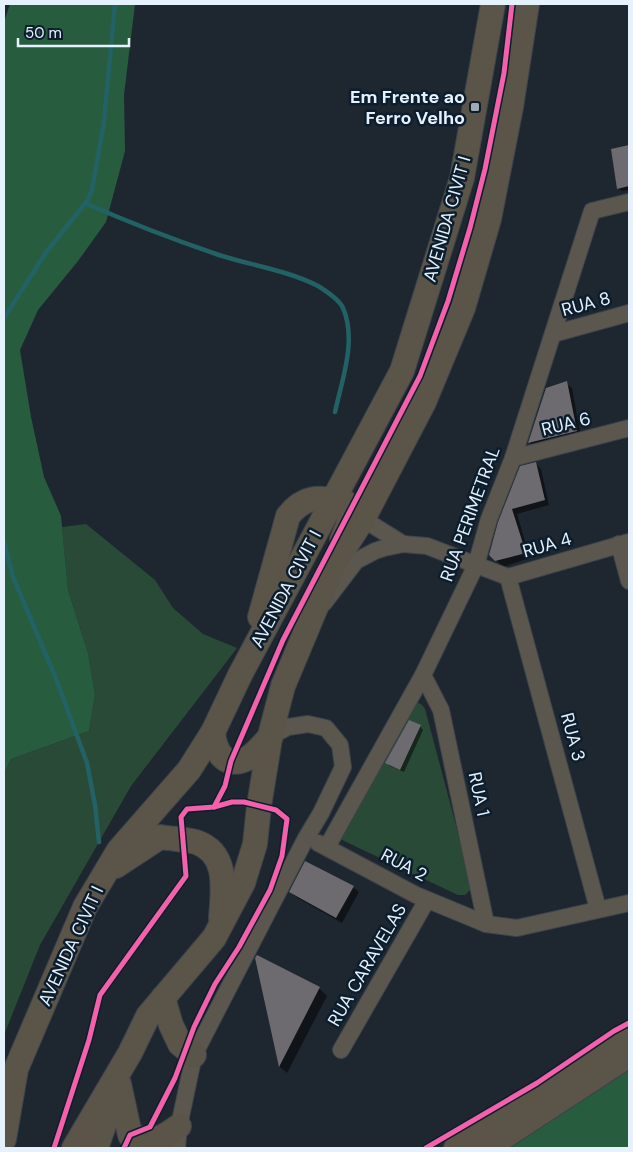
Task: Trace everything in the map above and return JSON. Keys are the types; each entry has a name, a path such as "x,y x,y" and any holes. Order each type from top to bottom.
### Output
{"main road":[{"name":"AVENIDA CIVIT I","path":"4,1139 16,1069 85,907 119,850 189,770 214,732 240,675 402,371 462,178 493,4"},
{"name":"AVENIDA CIVIT I","path":"130,1053 148,1016 214,938 243,883 255,844 259,806 271,736 283,686 334,564 363,519 424,402 463,308 489,218 511,107 527,4"},
{"path":"240,675 260,618 288,516 297,505 307,500 320,498 345,502 350,511 349,521 334,564"},
{"path":"214,732 214,743 217,751 223,758 231,761 248,758 271,736"},
{"path":"106,872 160,837 196,842 215,854 223,879 220,927"},
{"path":"163,998 180,1044 194,1055"},
{"path":"456,1148 629,1034"},
{"path":"96,1148 130,1053"},
{"path":"74,1148 130,1053"},
{"path":"487,1148 629,1055"},
{"path":"119,1084 135,1142 163,1137 178,1137"}],"street":[{"name":"RUA PERIMETRAL","path":"327,847 423,675 476,565 489,519 513,458 592,211 629,202"},
{"name":"RUA 8","path":"553,334 629,313"},
{"name":"RUA 6","path":"513,458 629,428"},
{"path":"363,519 403,544"},
{"path":"624,543 629,581"},
{"name":"RUA 4","path":"403,544 427,546 508,577 624,543"},
{"path":"307,625 356,561 375,550 403,544"},
{"name":"RUA 3","path":"508,577 598,909"},
{"name":"RUA 1","path":"423,675 441,710 486,924"},
{"path":"178,1137 194,1055 306,838 321,813 343,767 340,745 326,728 308,724 288,727 271,736"},
{"name":"RUA 2","path":"306,838 327,847 427,900 486,924"},
{"name":"RUA CARAVELAS","path":"341,1050 427,900"},
{"path":"486,924 517,928 629,903"}],"green space":[{"path":"10,4 135,4 124,95 125,151 106,222 78,261 38,310 20,350 31,417 44,477 61,516 68,590 88,653 95,695 89,731 11,759 4,774 4,22"},
{"path":"86,524 155,580 173,608 203,634 237,648 131,786 40,945 4,1035 4,774 11,759 89,731 95,695 88,653 68,590 62,527"},
{"path":"415,701 425,709 471,882 470,890 465,895 458,895 340,839"},
{"path":"629,1068 629,1148 501,1148"}],"building":[{"path":"629,145 629,186 617,189 611,149"},
{"path":"567,381 577,431 528,443 546,388"},
{"path":"536,462 545,500 512,509 526,553 495,561 489,555 498,522 520,466"},
{"path":"409,720 421,725 400,770 385,763"},
{"path":"305,861 354,886 336,918 289,892"},
{"path":"257,955 320,987 279,1067 255,958"}],"waterway":[{"path":"4,318 47,251 87,201 92,190 104,122 115,4"},
{"path":"85,203 134,224 200,248 306,280 339,301 347,320 349,333 347,360 335,412"},
{"path":"4,541 13,577 55,676 87,763 95,805 99,842"}],"cycle path":[{"path":"214,807 225,786 231,761 283,640 420,376 448,301 485,169 504,73 512,4"},
{"path":"54,1148 89,1040 100,995 186,876 181,817 187,809 214,807 232,802 244,802 276,810 287,819 282,856 270,890 239,947 215,984 194,1027 175,1078 150,1127 130,1135 124,1148"},
{"path":"426,1148 537,1083 629,1023"}],"place":[{"name":"Em Frente ao Ferro Velho","path":"475,107"}]}
